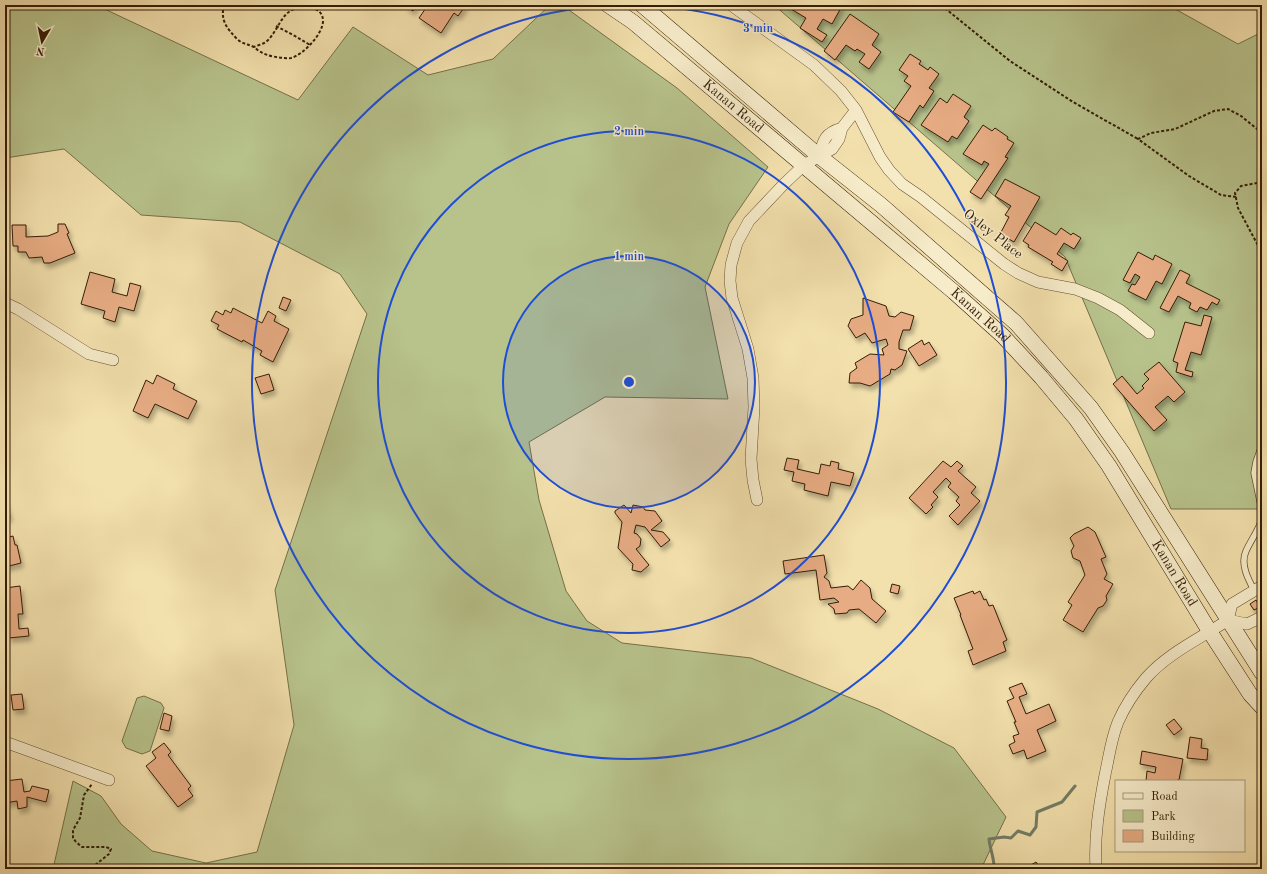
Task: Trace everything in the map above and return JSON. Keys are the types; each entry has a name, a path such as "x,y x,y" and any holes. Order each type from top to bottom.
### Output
{"main road":[{"name":"Kanan Road","path":"608,5 633,22 804,165 1003,336 1041,377 1076,419 1109,466 1210,632 1250,694 1262,708"},
{"name":"Kanan Road","path":"642,5 819,156 881,205 1016,322 1091,408 1122,452 1262,673"}],"street":[{"name":"Oxley Place","path":"731,5 814,65 841,92 856,110 889,170 902,184 921,196 1004,264 1018,273 1038,282 1075,290 1098,298 1120,310 1148,333"},
{"path":"757,500 751,459 754,407 753,378 748,349 732,298 730,281 731,265 737,244 749,221 804,165 832,149 839,139 842,128 856,110"},
{"path":"5,302 89,354 113,360"},
{"path":"1096,869 1095,858 1098,814 1112,740 1118,722 1127,705 1147,678 1171,656 1228,620 1232,604 1258,588"},
{"path":"1228,620 1247,624 1262,617"},
{"path":"5,742 109,780"}],"lane":[{"path":"1262,445 1254,473 1262,511"},
{"path":"1258,588 1246,573 1244,564 1245,552 1259,530 1262,519"}],"path":[{"path":"224,5 222,12 225,27 240,41 254,47 262,53 276,57 291,58 305,50 310,45 321,30 323,20 320,12 313,7 304,6 293,9 281,19 267,41 254,47"},
{"path":"941,5 1010,60 1073,102 1139,139 1190,176 1221,195 1236,197"},
{"path":"276,26 310,45"},
{"path":"1139,139 1151,133 1175,129 1214,111 1228,109 1241,116 1262,133"},
{"path":"1262,185 1257,184 1241,186 1235,193 1238,208 1262,253"},
{"path":"81,869 94,866 109,854 110,849 106,847 82,847 73,838 73,830 80,818 84,795 92,785 93,774"}],"green space":[{"path":"5,5 96,5 298,100 353,27 428,75 493,59 550,5 562,5 677,88 768,167 729,224 705,287 728,399 605,397 529,442 539,500 566,591 587,621 622,643 751,658 878,709 954,748 1006,817 981,869 53,869 73,781 101,796 121,824 152,851 206,863 257,852 294,725 275,590 367,314 340,274 240,222 141,215 64,149 5,158"},
{"path":"774,5 1168,5 1238,44 1262,32 1262,509 1171,509 1065,257"},
{"path":"144,696 161,703 164,708 150,751 142,754 126,748 122,741 137,698"}],"building":[{"path":"404,5 417,5 413,11"},
{"path":"428,5 466,5 458,16 454,13 441,33 419,18"},
{"path":"786,6 842,6 832,24 823,19 817,29 827,35 822,42 800,28 806,18"},
{"path":"850,14 879,34 872,45 881,52 869,69 859,62 865,54 857,49 855,51 846,45 835,60 824,51"},
{"path":"910,54 921,61 919,64 928,70 930,67 939,74 929,88 934,91 923,108 920,105 909,122 893,112 911,86 904,81 908,76 899,70"},
{"path":"953,94 971,106 964,117 969,121 957,139 952,136 948,142 921,125 940,98 947,103"},
{"path":"983,125 992,131 995,128 1014,143 1005,157 1008,158 981,199 970,192 989,164 984,161 982,165 963,154"},
{"path":"1005,179 1040,197 1014,242 1000,234 1009,217 1005,215 1011,206 995,196"},
{"path":"1035,222 1056,235 1061,228 1071,235 1073,233 1081,238 1074,249 1064,243 1057,254 1068,261 1062,271 1051,264 1053,262 1028,247 1029,245 1023,241"},
{"path":"58,224 65,224 69,233 67,234 75,253 50,263 44,263 42,257 29,258 26,252 18,252 18,246 13,246 12,225 26,225 26,237 48,236 58,232"},
{"path":"1138,252 1153,260 1155,255 1172,264 1162,284 1156,281 1146,300 1128,291 1132,284 1135,285 1140,277 1135,274 1130,283 1123,280"},
{"path":"1180,270 1190,275 1186,283 1220,300 1217,305 1212,302 1207,310 1200,307 1197,312 1189,308 1191,303 1178,296 1169,312 1160,308"},
{"path":"90,272 115,279 112,292 127,296 130,283 141,286 134,311 119,307 115,322 103,318 105,311 81,304"},
{"path":"283,297 291,300 286,311 279,308"},
{"path":"863,298 886,306 889,316 895,317 901,312 914,316 910,330 903,330 899,342 899,349 907,351 902,365 895,370 891,369 890,374 870,386 860,383 849,383 850,373 857,368 855,363 870,354 884,355 882,349 888,345 886,339 872,343 865,333 856,338 848,326 851,319 863,315"},
{"path":"233,308 262,323 268,311 276,316 274,321 289,329 273,362 260,355 262,351 243,340 242,342 217,329 219,325 211,321 216,311 223,315 225,310 231,313"},
{"path":"1204,315 1212,317 1201,355 1191,352 1185,370 1193,372 1192,377 1176,372 1178,363 1173,361 1185,322 1201,326"},
{"path":"922,340 924,345 929,342 937,355 919,366 908,349"},
{"path":"1159,362 1185,392 1174,402 1168,396 1155,407 1167,420 1154,431 1113,384 1122,376 1137,394 1144,388 1142,386 1149,379 1144,374"},
{"path":"269,374 274,390 261,394 255,378"},
{"path":"157,375 175,384 173,389 197,401 188,419 155,404 148,418 133,411 146,380 153,384"},
{"path":"787,458 799,460 797,469 819,474 821,464 830,466 831,461 839,463 838,469 854,473 850,486 831,482 828,496 804,490 805,484 792,481 794,472 784,470"},
{"path":"943,461 951,467 957,461 963,466 958,471 976,487 971,493 980,501 958,525 949,516 960,505 956,501 959,497 948,487 951,483 946,478 933,492 938,497 931,505 933,507 926,514 909,498"},
{"path":"5,501 10,517 5,518"},
{"path":"624,505 631,513 633,505 643,507 645,510 655,511 662,521 651,530 663,532 670,540 661,547 645,527 636,525 634,533 641,539 640,546 636,549 649,565 641,572 632,570 633,564 618,548 622,522 615,511"},
{"path":"1088,527 1095,532 1106,557 1101,559 1107,574 1104,579 1113,584 1106,596 1107,600 1103,606 1098,608 1083,632 1063,620 1072,605 1068,602 1085,575 1080,561 1073,558 1071,551 1074,546 1070,538 1074,534"},
{"path":"13,536 15,545 17,545 21,563 5,567 5,538"},
{"path":"824,555 827,573 824,577 829,581 831,588 848,586 853,590 861,580 870,588 872,599 886,611 876,623 859,609 849,610 847,613 835,614 834,609 828,604 839,602 834,598 820,600 816,570 785,574 783,561"},
{"path":"892,584 900,586 898,594 890,592"},
{"path":"20,586 23,614 18,614 19,629 28,628 29,636 9,638 8,627 5,627 5,588"},
{"path":"973,591 974,594 980,591 984,600 986,599 989,606 993,605 1007,640 1003,642 1006,651 973,665 968,651 973,649 954,598"},
{"path":"1256,600 1260,607 1254,610 1250,604"},
{"path":"1022,683 1027,694 1019,697 1026,714 1049,704 1056,721 1037,730 1046,751 1027,759 1024,750 1013,754 1009,745 1015,742 1013,736 1019,734 1014,722 1016,722 1007,701 1014,698 1009,688"},
{"path":"22,694 24,709 13,710 11,695"},
{"path":"164,713 172,716 169,731 160,729"},
{"path":"1174,719 1182,729 1174,735 1166,725"},
{"path":"1190,737 1202,739 1201,748 1208,749 1207,760 1187,758"},
{"path":"164,743 171,752 168,755 191,786 188,789 193,796 178,807 146,766 156,758 152,752"},
{"path":"1142,751 1183,759 1179,780 1146,780 1147,771 1155,773 1156,767 1140,764"},
{"path":"22,779 24,792 30,791 32,786 49,790 46,802 27,797 27,807 18,809 17,801 5,803 5,781"},
{"path":"1036,862 1041,869 1026,869 1026,868"}],"waterway":[{"path":"991,869 994,867 994,863 989,839 1004,837 1011,838 1018,831 1030,835 1036,827 1037,812 1062,802 1075,786"}]}
